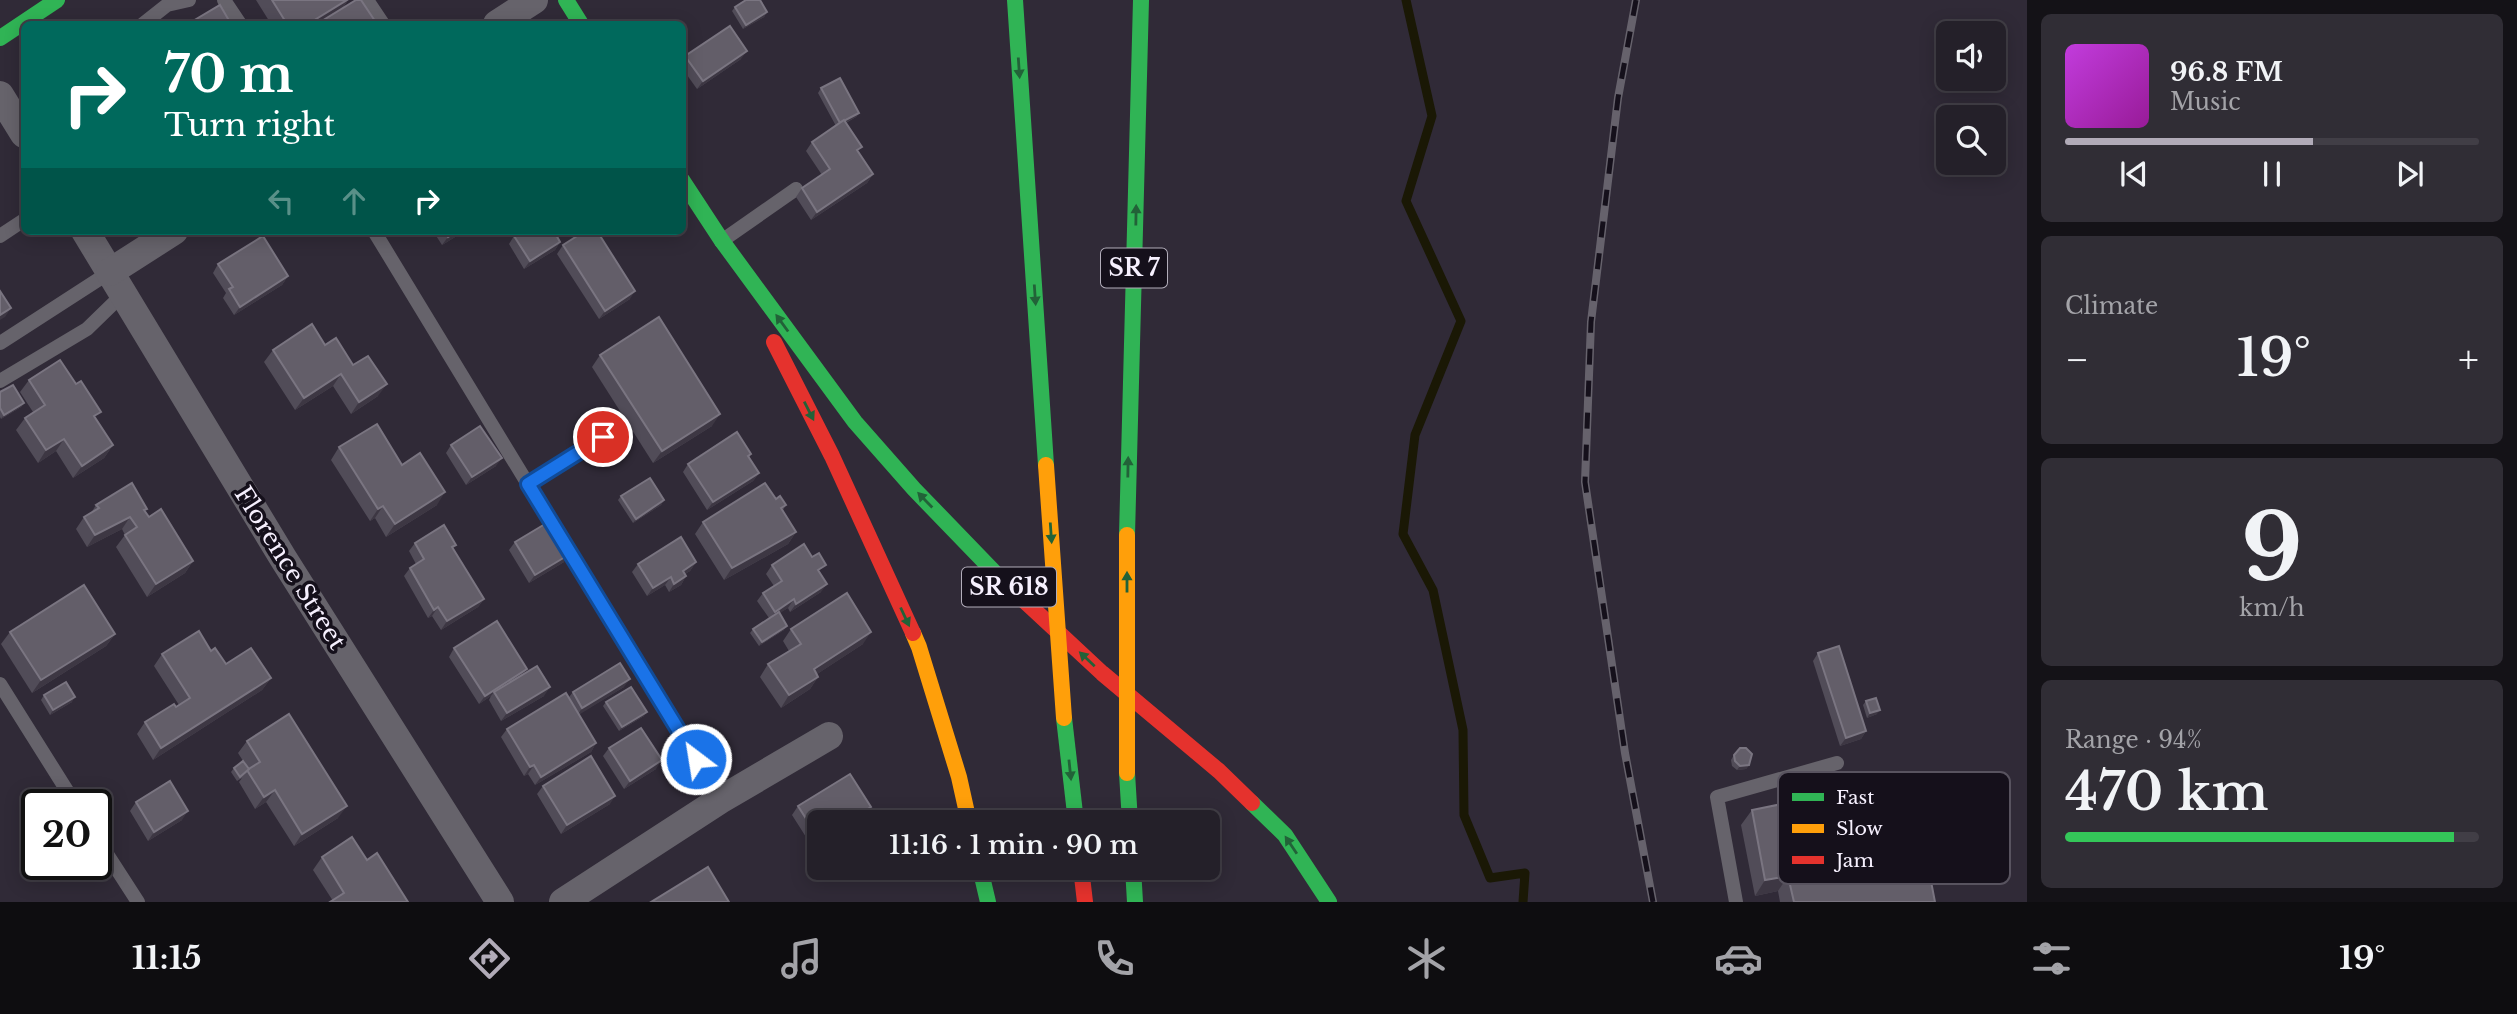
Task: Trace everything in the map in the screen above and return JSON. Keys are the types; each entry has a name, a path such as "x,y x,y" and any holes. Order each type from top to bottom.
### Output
{"main road":[{"path":"26,21 57,0"},
{"path":"566,0 579,21"},
{"path":"1015,0 1046,465 1075,810"},
{"name":"SR 7","path":"1130,810 1126,535 1141,0"},
{"path":"0,38 21,24"},
{"path":"686,186 722,241 832,456 919,647 967,810"},
{"name":"SR 618","path":"722,241 855,422 914,489 994,573 1102,673 1219,771 1285,835 1329,902"},
{"path":"983,880 988,902"},
{"path":"1082,880 1085,902"},
{"path":"1134,880 1135,902"}],"street":[{"path":"502,21 534,0"},
{"path":"0,94 21,125"},
{"name":"Florence Street","path":"87,235 283,558 500,902"},
{"path":"116,283 170,235"},
{"path":"563,902 720,800 829,736"}],"lane":[{"path":"147,21 167,5 189,0"},
{"path":"224,0 238,21"},
{"path":"367,0 381,21"},
{"path":"722,241 796,189"},
{"path":"0,236 21,222"},
{"path":"376,235 720,800"},
{"path":"0,343 116,283"},
{"path":"0,382 87,329 116,283"},
{"path":"528,484 603,437"},
{"path":"0,684 66,789"},
{"path":"1805,772 1837,763"},
{"path":"1736,902 1717,797 1778,780"},
{"path":"112,862 138,902"}],"building":[{"path":"272,0 347,0 313,21 285,21"},
{"path":"356,0 361,0 375,21 322,21"},
{"path":"746,0 760,0 767,12 746,25 735,7"},
{"path":"220,5 229,21 193,21"},
{"path":"730,26 747,51 703,81 686,55"},
{"path":"840,78 859,113 840,123 821,88"},
{"path":"844,120 862,147 857,150 873,174 817,212 802,188 830,169 812,142"},
{"path":"556,235 560,242 530,261 514,236"},
{"path":"579,235 600,235 635,291 605,311 563,245"},
{"path":"263,236 288,276 240,307 229,289 233,287 218,264"},
{"path":"0,291 11,308 0,315"},
{"path":"659,317 720,414 662,451 600,355"},
{"path":"312,324 325,345 336,338 353,365 368,356 387,384 359,402 341,374 304,398 273,350"},
{"path":"60,360 76,384 81,381 101,412 94,416 113,445 82,466 64,439 46,450 25,418 45,405 29,380"},
{"path":"13,385 24,403 4,415 0,408 0,392"},
{"path":"377,424 402,465 420,453 445,492 395,524 383,506 378,509 339,447"},
{"path":"480,426 502,458 472,477 451,445"},
{"path":"737,432 759,473 713,502 688,464"},
{"path":"650,478 664,500 636,519 621,496"},
{"path":"132,483 149,517 161,509 193,561 156,584 125,535 137,527 130,517 95,535 84,517 99,508 96,505"},
{"path":"765,483 776,499 780,496 786,505 781,508 796,532 732,568 703,522"},
{"path":"550,521 570,554 535,575 515,542"},
{"path":"444,525 456,545 452,547 484,599 447,621 438,607 434,610 410,568 424,559 415,543"},
{"path":"681,537 696,562 683,571 686,576 674,584 671,577 653,588 638,564"},
{"path":"804,544 812,557 819,553 826,565 818,570 827,584 796,604 794,599 775,612 763,593 782,581 772,565"},
{"path":"84,585 115,634 41,680 10,632"},
{"path":"847,593 871,632 814,669 818,677 789,695 768,664 801,644 791,629"},
{"path":"779,612 787,626 762,642 753,629"},
{"path":"497,621 527,669 485,696 454,648"},
{"path":"199,631 211,651 215,648 226,664 251,648 271,678 161,748 145,722 174,704 176,707 190,698 162,654"},
{"path":"1839,646 1866,731 1846,738 1818,653"},
{"path":"620,663 630,679 582,708 573,692"},
{"path":"537,666 550,687 507,713 494,692"},
{"path":"66,682 75,697 53,710 44,695"},
{"path":"631,687 647,712 622,727 606,702"},
{"path":"566,693 596,743 541,777 534,765 530,767 507,729"},
{"path":"1876,698 1880,710 1870,713 1866,701"},
{"path":"289,714 347,806 302,834 275,790 264,797 247,770 260,762 247,741"},
{"path":"641,728 662,760 630,781 609,748"},
{"path":"1740,748 1746,748 1752,754 1749,765 1740,766 1735,761 1734,755"},
{"path":"591,756 615,796 567,825 543,786"},
{"path":"243,761 249,769 240,777 234,768"},
{"path":"850,774 871,807 866,810 807,810 807,820 798,806"},
{"path":"170,781 188,811 154,832 136,802"},
{"path":"1778,805 1778,878 1765,880 1752,810"},
{"path":"352,837 367,860 377,853 408,902 330,902 344,893 322,857"},
{"path":"708,867 729,902 651,902"},
{"path":"1790,884 1932,884 1935,902 1794,902"}],"waterway":[{"path":"1406,0 1432,116 1406,201 1461,321 1415,435 1403,534 1433,590 1463,730 1464,815 1490,878 1525,873 1523,902"}],"railway":[{"path":"1636,0 1618,98 1591,322 1585,482 1625,753 1653,902"}],"traffic: fast":[{"path":"26,21 57,0"},
{"path":"566,0 579,21"},
{"path":"1015,0 1046,465"},
{"path":"1127,535 1141,0"},
{"path":"0,38 21,24"},
{"path":"686,186 722,241"},
{"path":"722,241 855,422 914,489 1001,579"},
{"path":"1064,718 1075,810"},
{"path":"1127,773 1129,810"},
{"path":"1252,803 1285,835 1329,902"},
{"path":"983,880 988,902"},
{"path":"1134,880 1135,902"}],"traffic: slow":[{"path":"1046,465 1064,718"},
{"path":"1127,535 1127,773"},
{"path":"913,633 959,777 966,810"}],"traffic: jam":[{"path":"774,342 832,456 913,633"},
{"path":"1001,579 1102,673 1219,771 1252,803"},
{"path":"1082,880 1085,902"}],"route":[{"path":"603,437 528,484 696,759"}]}
